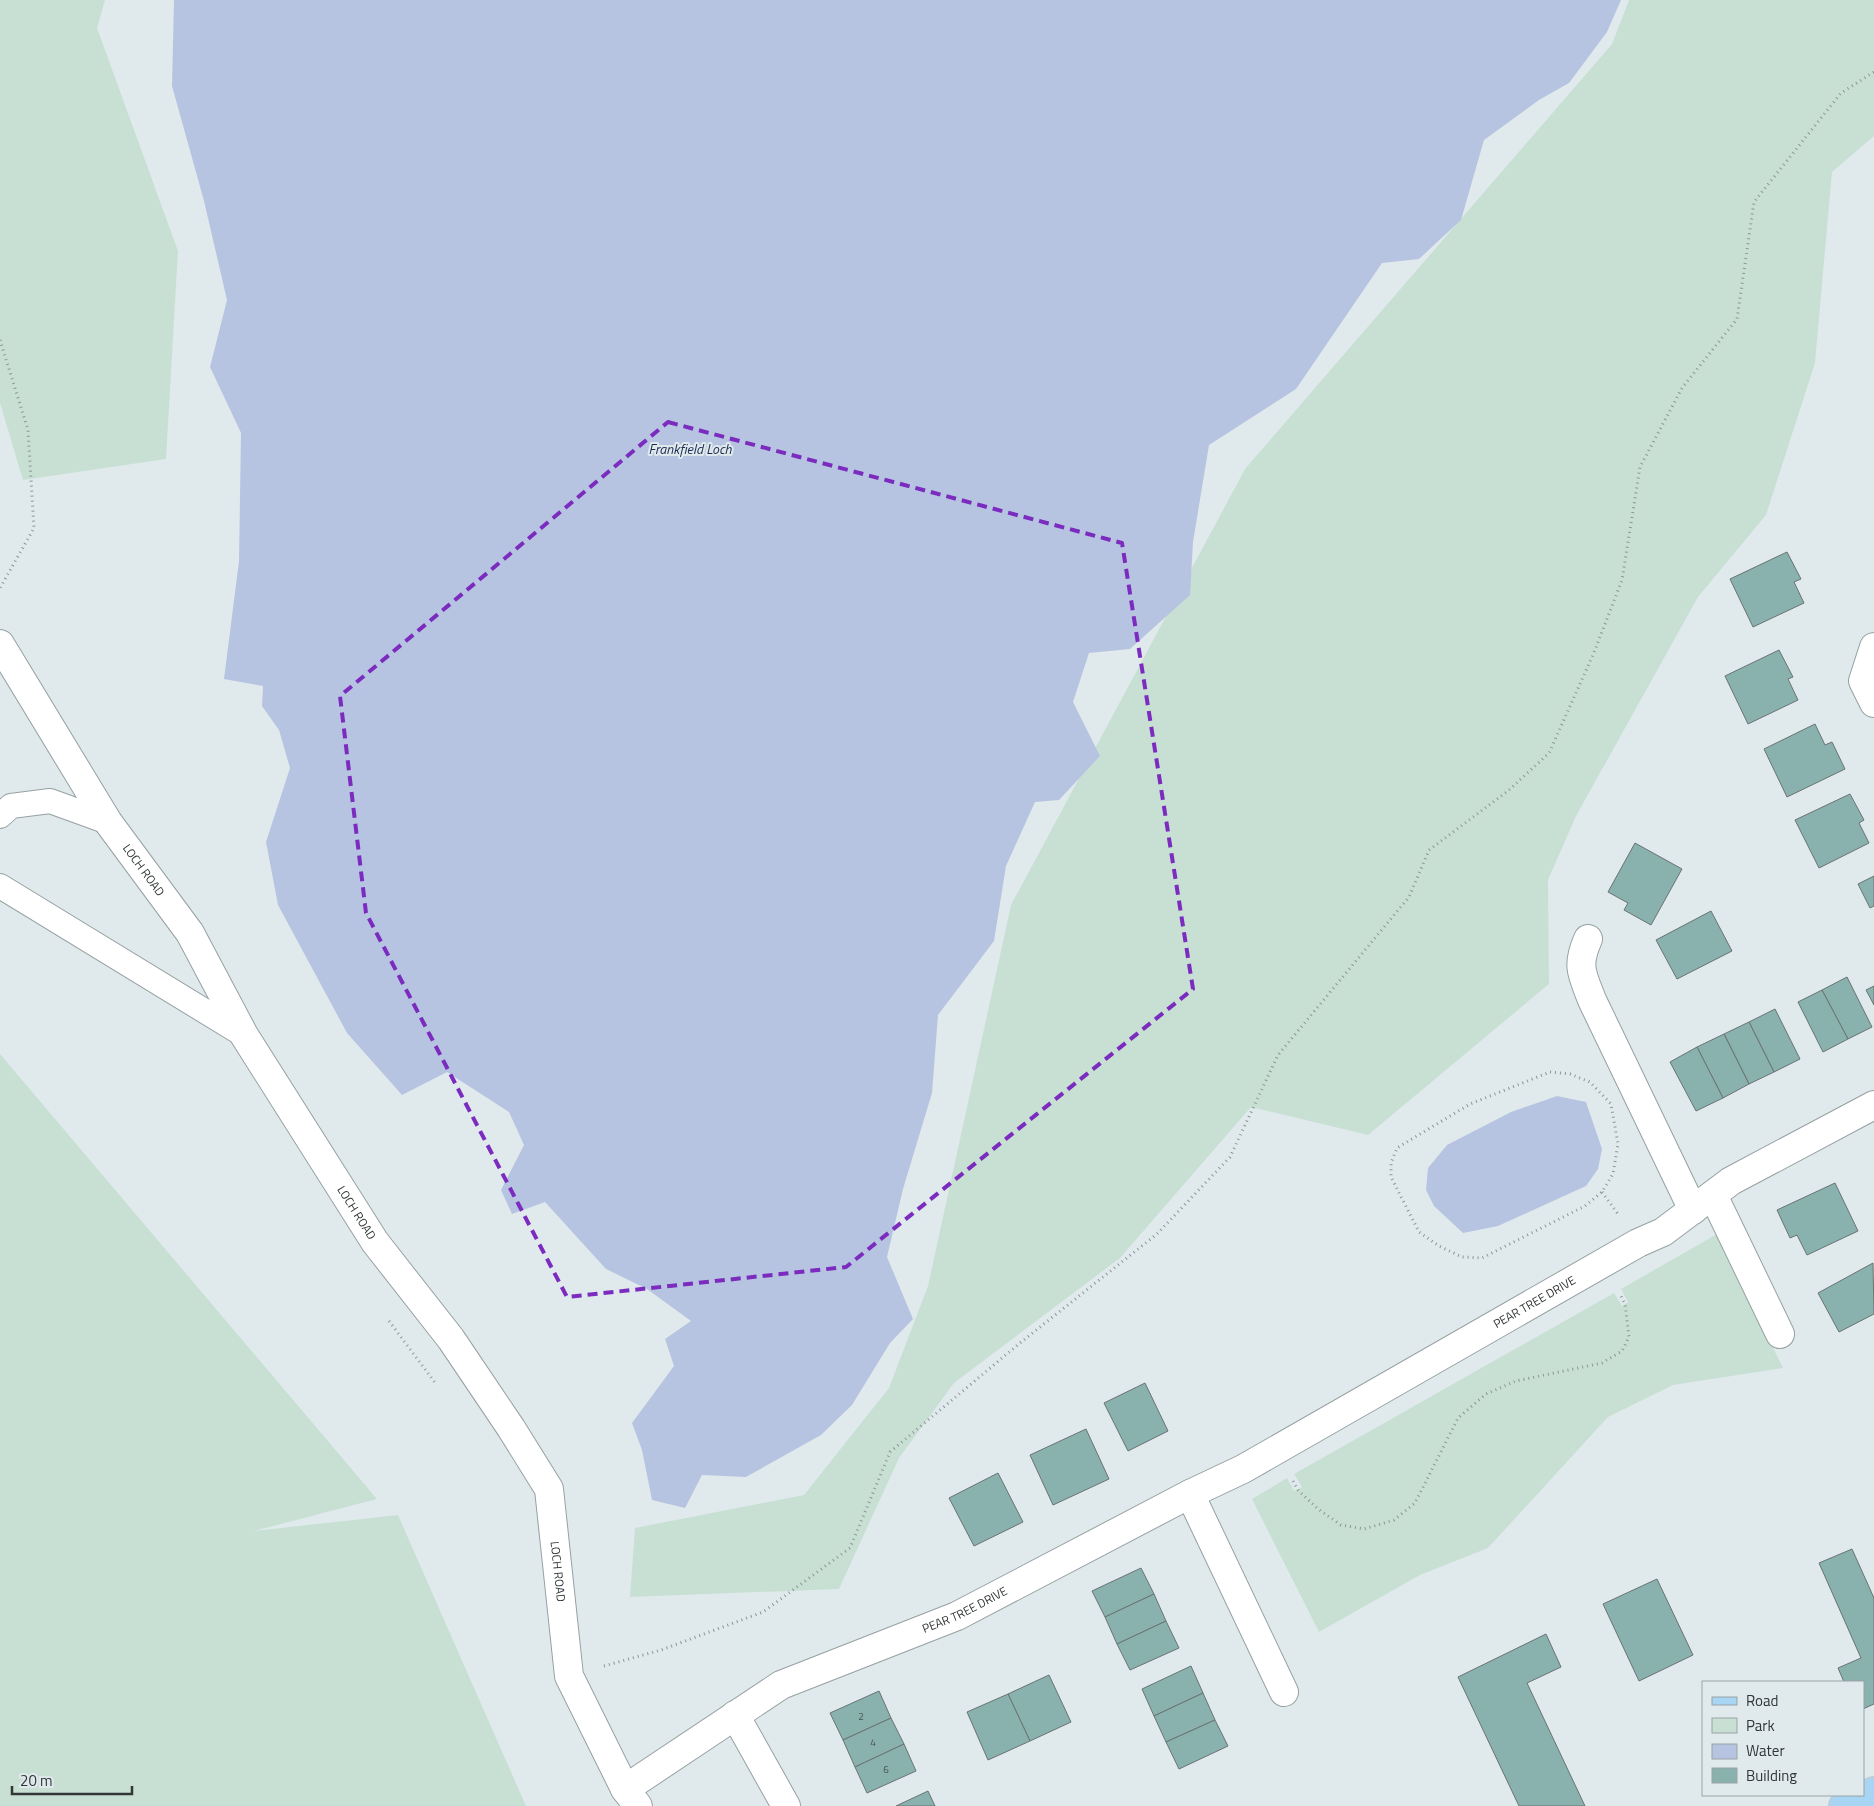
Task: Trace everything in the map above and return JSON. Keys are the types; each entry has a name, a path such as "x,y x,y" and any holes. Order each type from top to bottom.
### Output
{"main road":[{"path":"1842,1806 1863,1796"}],"street":[{"name":"LOCH ROAD","path":"0,644 108,822 190,933 244,1035 375,1242 451,1339 511,1428 549,1489 569,1676 631,1797"},
{"path":"1874,647 1863,681 1874,703"},
{"path":"1588,938 1581,954 1581,972 1592,1000 1703,1202 1780,1334"},
{"name":"PEAR TREE DRIVE","path":"631,1797 735,1715 781,1685 957,1616 1190,1494 1243,1469 1638,1242 1663,1232 1731,1181 1874,1105"},
{"path":"1190,1494 1284,1692"},
{"path":"735,1715 786,1806"}],"lane":[{"path":"0,816 11,806 50,801 108,822"},
{"path":"0,886 244,1035"}],"path":[{"path":"569,1676 661,1650 763,1612 850,1548 890,1452 1020,1343 1157,1234 1230,1157 1278,1055 1409,897 1429,850 1508,791 1549,753 1594,655 1622,580 1640,466 1682,388 1737,319 1754,202 1841,93 1874,72"},
{"path":"0,340 28,430 34,528 0,588"},
{"path":"1550,1072 1570,1074 1590,1082 1611,1104 1618,1144 1613,1174 1602,1192 1585,1206 1482,1258 1462,1257 1439,1246 1418,1232 1391,1177 1391,1163 1397,1148 1470,1104 1550,1072"},
{"path":"1274,1451 1298,1490 1318,1508 1342,1525 1364,1529 1394,1520 1415,1503 1458,1418 1486,1394 1516,1381 1602,1363 1622,1351 1629,1338 1625,1304 1604,1263"},
{"path":"384,1314 438,1386"}],"highlighted area":[{"path":"668,422 1122,543 1193,989 846,1267 567,1297 366,913 340,696"}],"green space":[{"path":"0,0 105,0 97,28 178,251 166,459 23,480 0,403"},
{"path":"1629,0 1874,0 1874,136 1832,172 1815,363 1766,515 1698,597 1576,816 1548,880 1549,984 1368,1135 1251,1107 1120,1258 954,1383 899,1458 839,1589 630,1597 635,1528 804,1495 889,1388 928,1286 1011,905 1245,469 1612,44"},
{"path":"0,1054 377,1499 254,1531 398,1515 526,1806 0,1806"},
{"path":"1717,1234 1783,1368 1673,1385 1608,1417 1488,1548 1420,1575 1319,1632 1252,1499 1287,1478 1294,1491 1302,1487 1294,1474 1614,1293 1622,1306 1628,1302 1621,1289"}],"water":[{"name":"Frankfield Loch","path":"174,0 1621,0 1607,32 1569,83 1539,100 1484,140 1461,220 1419,259 1382,263 1296,389 1209,445 1193,542 1190,595 1130,649 1089,653 1073,702 1100,756 1059,800 1035,802 1006,866 994,941 938,1015 932,1093 903,1189 887,1257 913,1319 890,1343 852,1405 821,1435 746,1477 702,1475 685,1508 652,1500 642,1450 632,1423 674,1366 665,1339 691,1321 647,1289 606,1269 545,1202 512,1214 501,1190 524,1145 509,1112 447,1072 402,1095 347,1033 278,905 266,842 290,768 279,730 262,706 263,686 224,679 239,561 241,433 210,367 227,300 204,201 172,86"},
{"path":"1557,1096 1586,1102 1602,1149 1598,1169 1586,1186 1498,1226 1463,1233 1434,1206 1426,1190 1428,1168 1447,1145 1511,1112"}],"building":[{"path":"1787,552 1801,579 1794,582 1804,603 1753,627 1730,579"},
{"path":"1779,650 1793,677 1788,679 1798,700 1748,724 1725,676"},
{"path":"1815,724 1825,745 1832,742 1845,769 1787,797 1764,749"},
{"path":"1850,794 1864,820 1859,823 1869,843 1819,868 1795,820"},
{"path":"1635,843 1682,869 1651,925 1624,910 1628,903 1608,892"},
{"path":"1874,876 1874,906 1870,908 1858,884"},
{"path":"1711,911 1732,951 1677,979 1656,940"},
{"path":"1847,977 1872,1027 1848,1039 1822,990"},
{"path":"1874,986 1874,1005 1866,990"},
{"path":"1822,990 1848,1039 1823,1052 1798,1002"},
{"path":"1775,1009 1800,1059 1774,1072 1749,1022"},
{"path":"1749,1022 1774,1072 1749,1084 1724,1034"},
{"path":"1724,1034 1749,1084 1723,1098 1697,1047"},
{"path":"1697,1047 1723,1098 1696,1111 1670,1062"},
{"path":"1835,1183 1858,1231 1807,1255 1797,1235 1790,1238 1777,1210"},
{"path":"1873,1263 1874,1314 1839,1332 1818,1293"},
{"path":"1145,1383 1168,1431 1128,1451 1104,1403"},
{"path":"1086,1429 1109,1479 1053,1505 1030,1455"},
{"path":"998,1473 1023,1522 974,1546 949,1498"},
{"path":"1852,1549 1874,1598 1874,1704 1864,1709 1864,1681 1844,1681 1838,1668 1861,1658 1819,1563"},
{"path":"1141,1568 1154,1594 1105,1617 1092,1591"},
{"path":"1657,1579 1693,1655 1639,1681 1603,1604"},
{"path":"1154,1594 1166,1621 1117,1644 1105,1617"},
{"path":"1166,1621 1179,1648 1130,1670 1117,1644"},
{"path":"1546,1634 1561,1667 1527,1683 1585,1806 1519,1806 1458,1677"},
{"path":"1191,1666 1203,1693 1154,1716 1142,1689"},
{"path":"1049,1675 1071,1722 1030,1741 1008,1694"},
{"path":"879,1691 891,1718 843,1740 830,1713"},
{"path":"1203,1693 1215,1720 1166,1742 1154,1716"},
{"path":"1008,1694 1030,1741 988,1760 967,1712"},
{"path":"891,1718 904,1744 855,1767 843,1740"},
{"path":"1215,1720 1228,1746 1179,1769 1166,1742"},
{"path":"904,1744 916,1771 867,1793 855,1767"},
{"path":"928,1791 935,1806 896,1806"}]}
